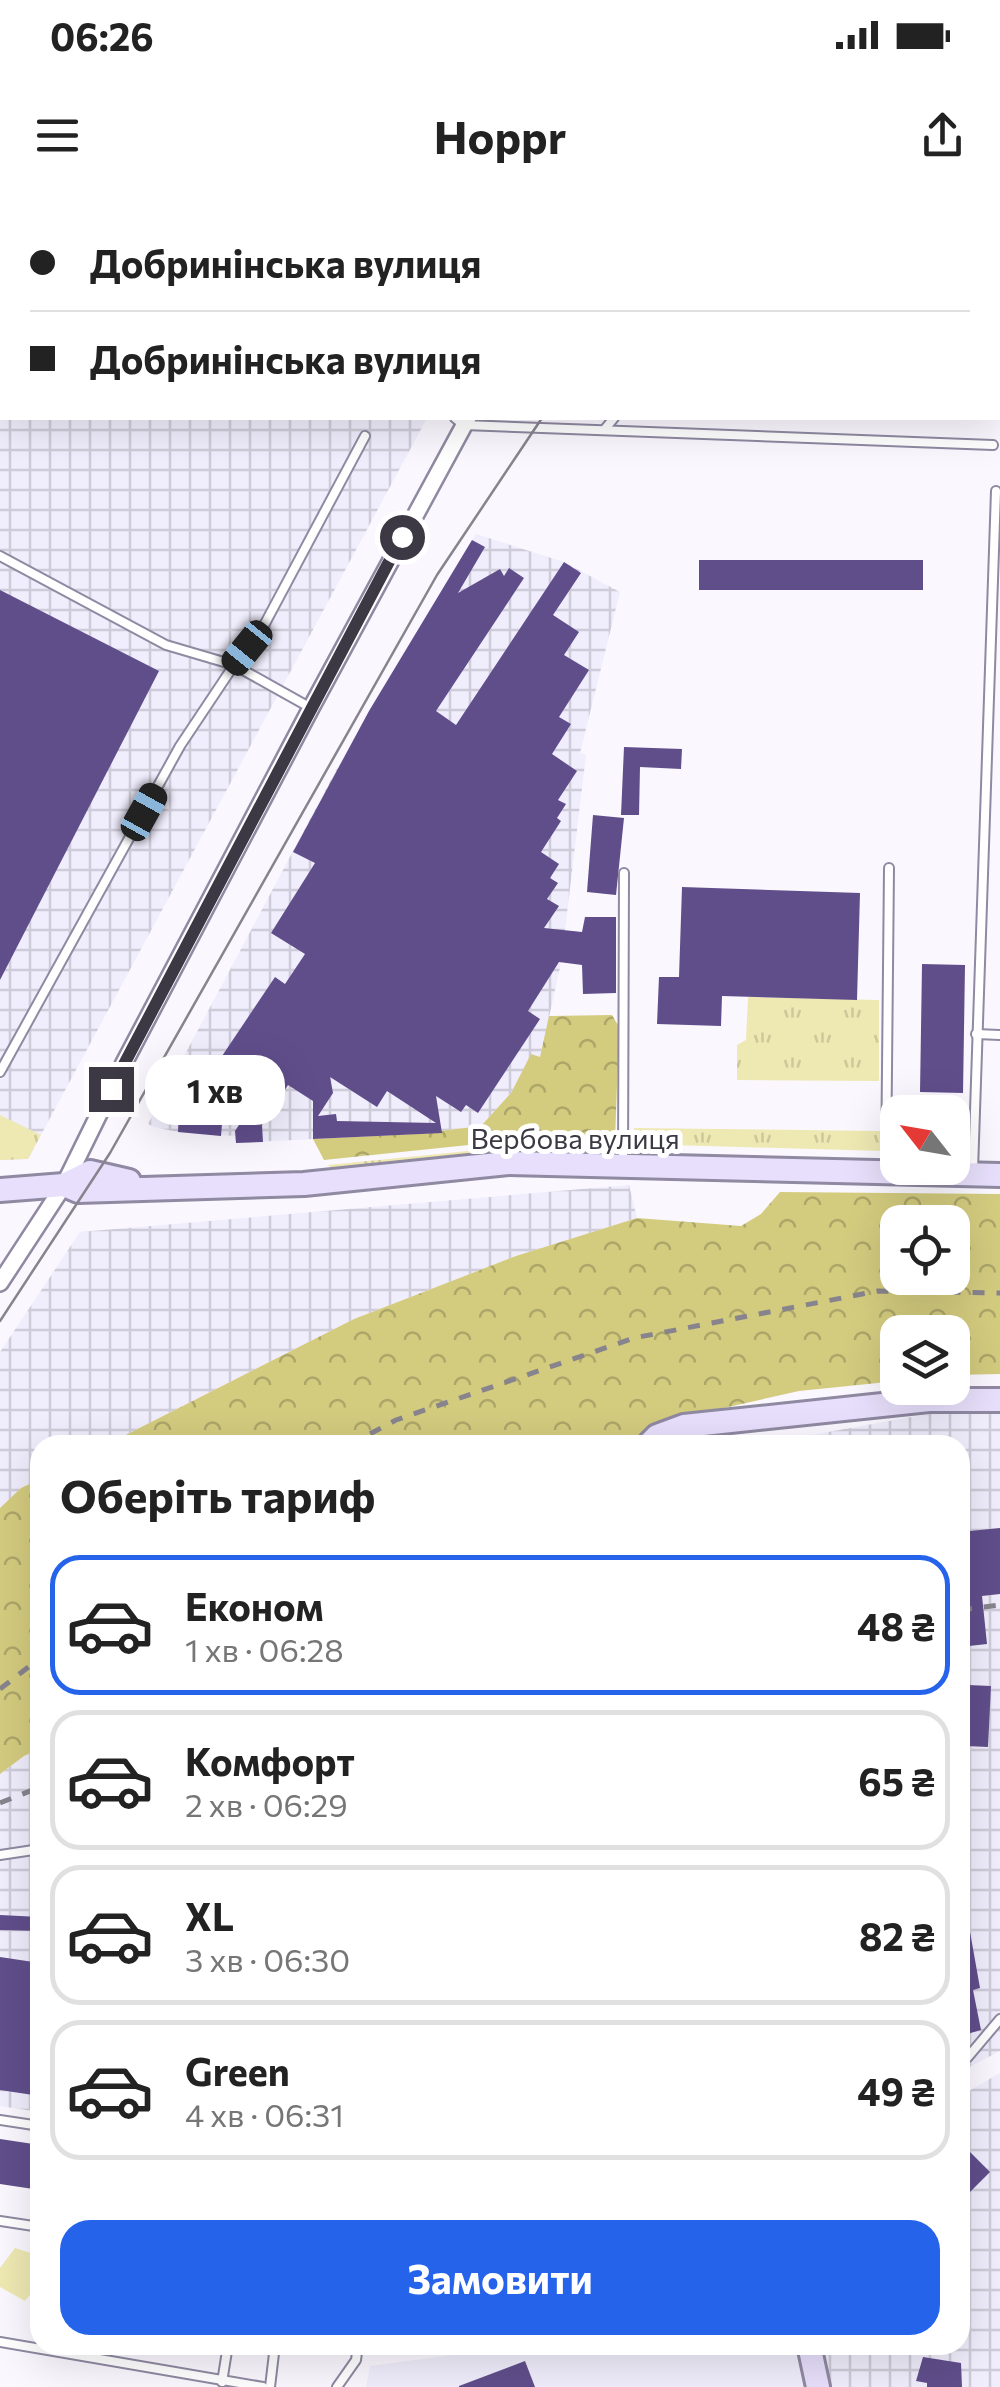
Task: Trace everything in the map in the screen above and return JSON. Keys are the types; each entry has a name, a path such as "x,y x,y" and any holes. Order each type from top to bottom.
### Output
{"main road":[{"name":"Вербова вулиця","path":"0,1190 64,1184 78,1191 304,1184 508,1163 880,1172"},
{"name":"Вербова вулиця","path":"970,1174 1000,1175"},
{"path":"660,1435 684,1426 928,1400 1000,1400"},
{"path":"811,2355 818,2387"}],"street":[{"path":"0,1282 64,1184 462,420"}],"lane":[{"path":"462,420 604,430 993,445"},
{"path":"604,430 612,420"},
{"path":"0,1072 180,746 234,664 261,631 364,436"},
{"path":"973,1174 996,491"},
{"path":"0,556 166,645 234,664 311,708"},
{"path":"887,1095 889,868"},
{"path":"623,1166 624,873"},
{"path":"976,1034 1000,1035"},
{"path":"0,1855 30,1851"},
{"path":"970,2055 1000,2020"},
{"path":"0,2120 30,2124"},
{"path":"0,2221 30,2226"},
{"path":"1,2343 30,2348"},
{"path":"69,2355 267,2387 274,2355"},
{"path":"222,2382 226,2355"},
{"path":"336,2387 357,2355"}],"shaded area":[{"path":"0,420 426,420 28,1159 0,1160"},
{"path":"476,534 564,562 620,592 580,753 586,755 561,963 540,1058 531,1055 511,1093 481,1126 414,1134 236,1143 235,1136 178,1132 148,1124 335,772"},
{"path":"629,1185 637,1218 516,1256 354,1319 126,1435 30,1435 30,1484 0,1508 0,1352 80,1232"},
{"path":"961,1408 1000,1410 1000,2051 970,2067 970,1435 811,1435"},
{"path":"30,1753 30,2110 0,2106 0,1774"},
{"path":"1000,2073 1000,2387 822,2387 814,2355 970,2355 970,2090"},
{"path":"452,2355 801,2355 809,2387 366,2387 370,2366"}],"green space":[{"path":"748,997 879,1000 879,1081 737,1080 737,1045 746,1040"},
{"path":"612,1015 619,1027 615,1142 488,1143 324,1160 313,1139 481,1126 511,1093 531,1054 540,1057 549,1016"},
{"path":"0,1115 41,1135 28,1159 0,1160"},
{"path":"634,1128 880,1131 880,1151 638,1144"},
{"path":"508,1147 608,1148 595,1156 335,1172 328,1165"},
{"path":"780,1192 1000,1194 1000,1374 970,1375 970,1315 880,1315 880,1383 799,1391 657,1423 638,1435 126,1435 354,1319 516,1256 637,1218 741,1226 761,1214"},
{"path":"30,1484 30,1753 0,1774 0,1508"},
{"path":"15,2248 30,2253 30,2295 25,2301 0,2287 0,2268"}],"building":[{"path":"472,540 485,547 458,593 500,569 504,576 509,568 524,578 436,711 456,725 564,562 581,573 553,615 579,632 564,655 589,670 559,717 571,724 552,754 577,771 558,800 566,804 557,818 561,821 541,852 559,864 550,878 558,883 547,899 559,906 544,928 582,932 585,917 616,917 616,993 583,994 582,965 559,962 528,1011 540,1019 478,1113 466,1105 461,1112 436,1096 442,1133 313,1139 313,1101 288,1085 262,1125 263,1142 236,1143 235,1131 261,1091 218,1062 275,977 285,984 305,954 271,933 315,863 293,852 369,711","holes":["330,1077 377,1107 387,1091 436,1123 337,1121 336,1114 318,1116 333,1093"]},
{"path":"699,560 923,560 923,590 699,590"},
{"path":"0,590 159,671 0,980"},
{"path":"624,747 682,749 681,769 640,767 639,815 621,815"},
{"path":"593,815 624,818 616,895 587,892"},
{"path":"682,887 860,893 857,1000 722,996 721,1026 657,1024 659,977 679,977"},
{"path":"922,964 965,965 963,1093 920,1092"},
{"path":"202,1086 225,1088 221,1136 178,1132 179,1108 200,1109"},
{"path":"1000,1528 1000,1594 982,1596 987,1644 970,1646 970,1531"},
{"path":"970,1685 991,1686 988,1747 970,1746"},
{"path":"0,1915 30,1916 30,1931 0,1930"},
{"path":"970,1932 980,1988 973,1990 981,2030 970,2033"},
{"path":"0,1957 30,1962 30,2094 0,2090"},
{"path":"0,2139 30,2144 30,2188 0,2184"},
{"path":"970,2152 990,2172 970,2192"},
{"path":"923,2357 961,2363 962,2387 927,2387 927,2383 916,2381"},
{"path":"525,2361 535,2387 459,2387 459,2386"}],"tram line":[{"path":"0,1321 110,1153 437,575 541,420"}],"railway":[{"path":"368,1435 396,1420 634,1338 878,1291 1000,1293"},
{"path":"970,1609 1000,1605"},
{"path":"0,1689 30,1666"},
{"path":"0,1803 30,1791"}],"route":[{"path":"111,1089 402,537"}]}
